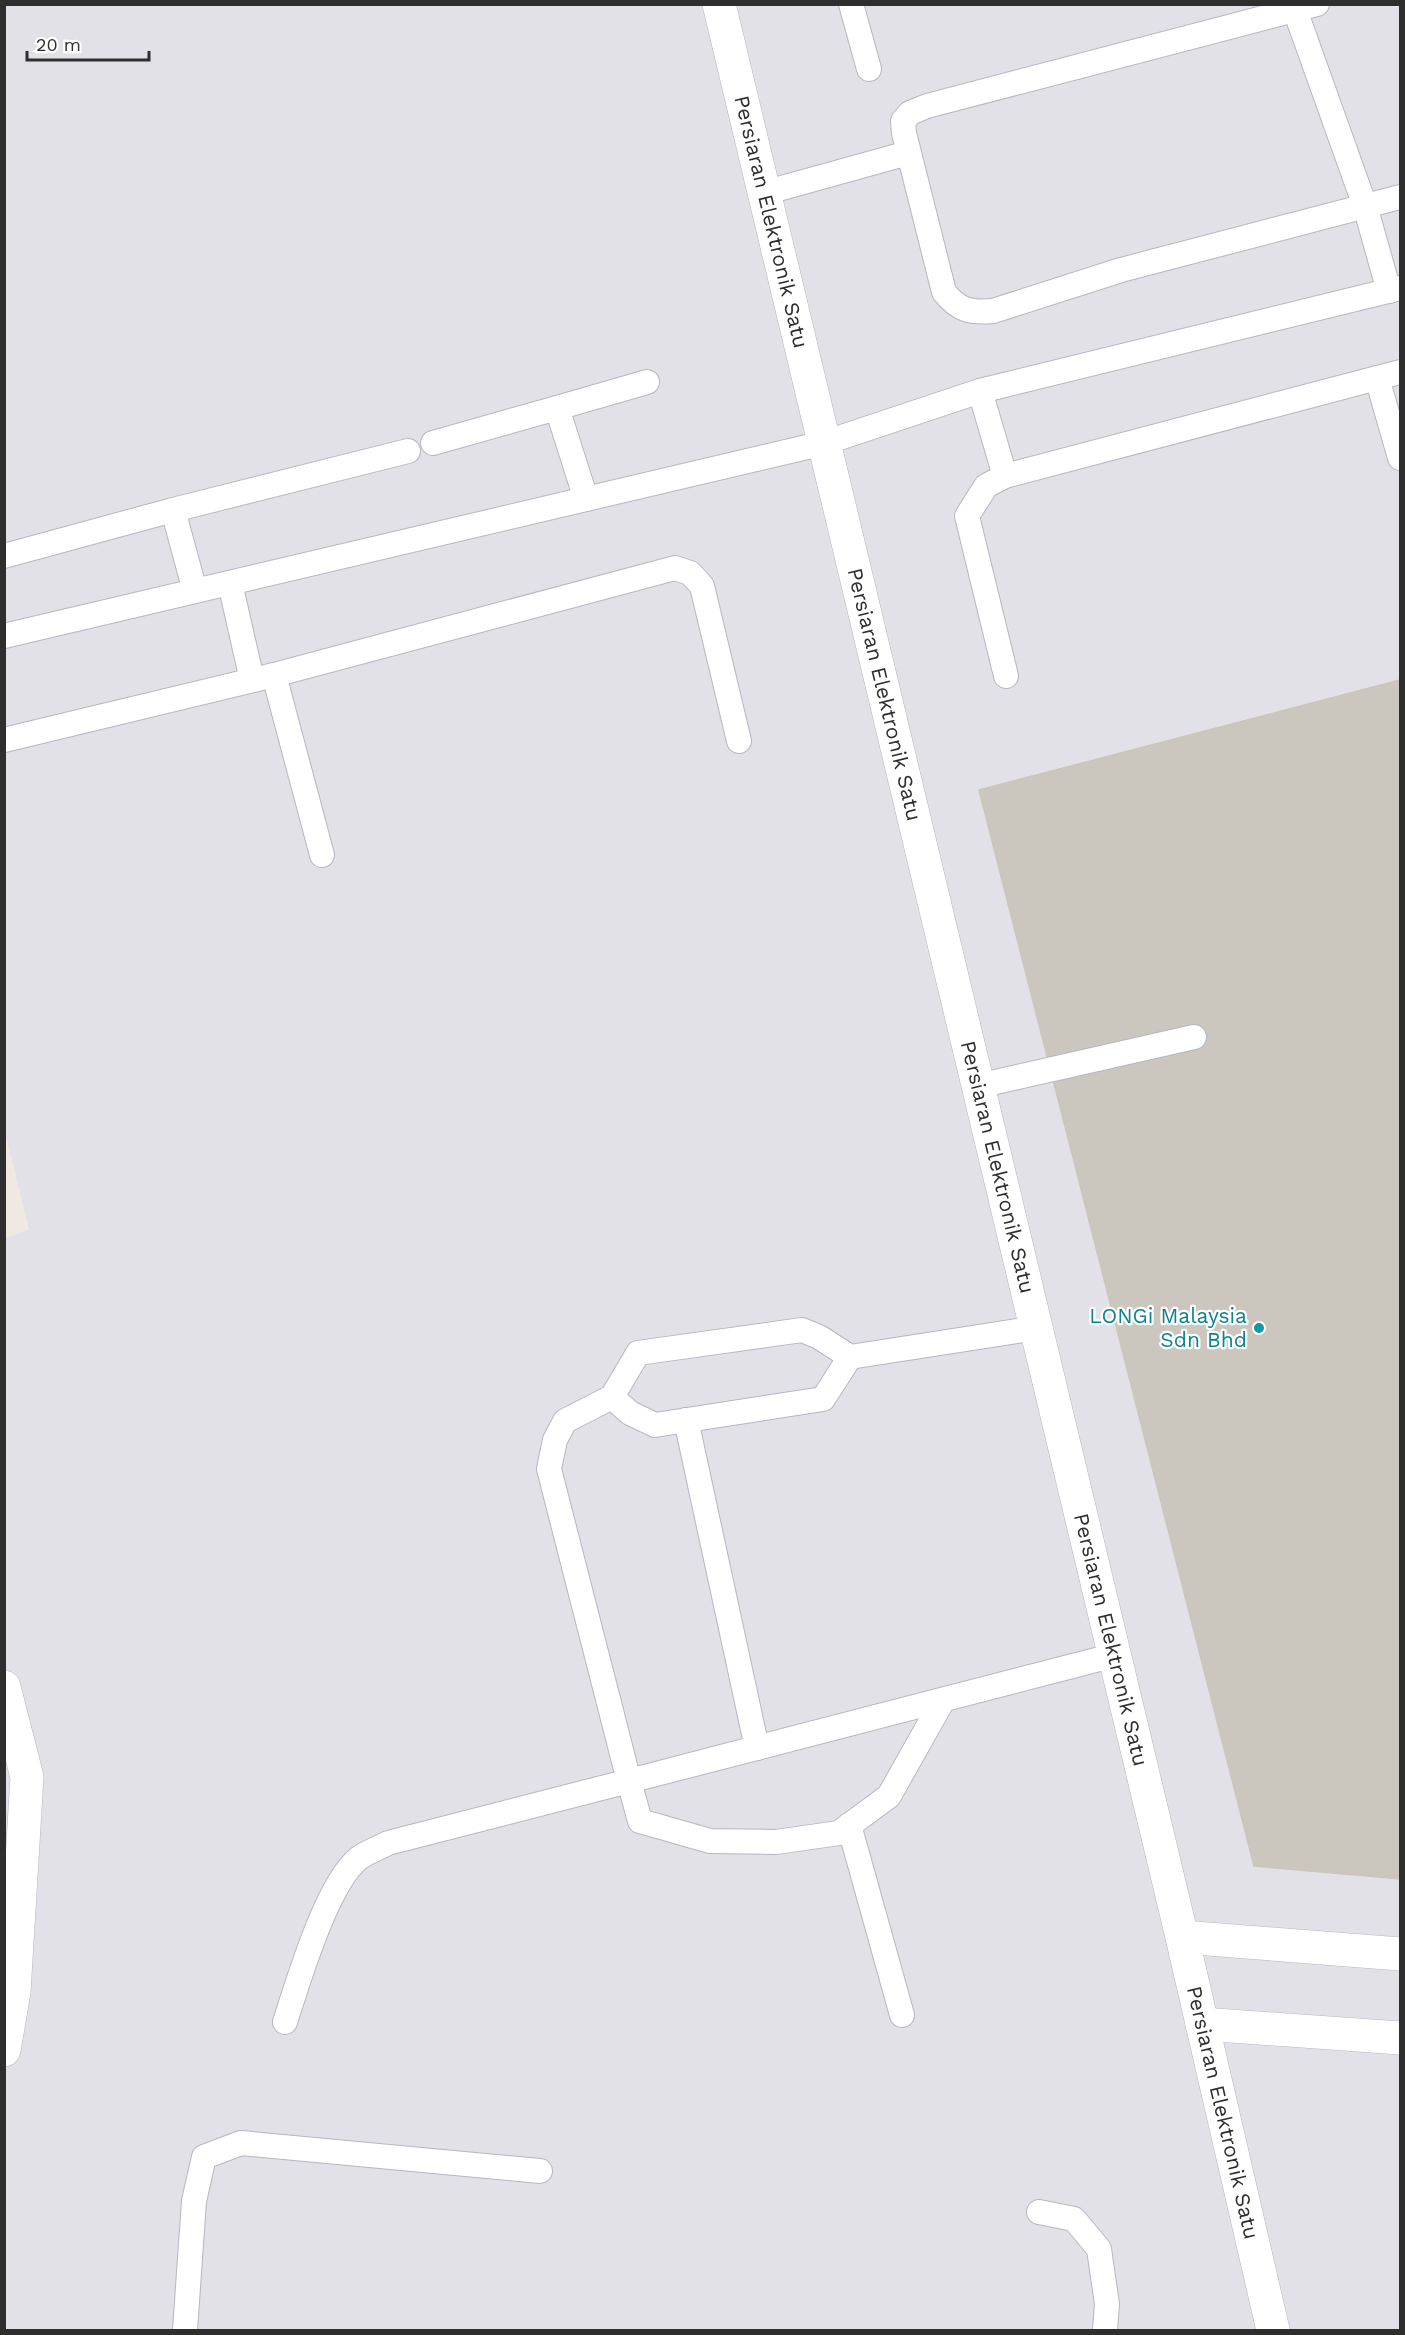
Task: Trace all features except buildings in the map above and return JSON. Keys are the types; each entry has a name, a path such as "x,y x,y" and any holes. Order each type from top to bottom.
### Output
{"street":[{"name":"Persiaran Elektronik Satu","path":"719,4 1115,1655 1273,2331"},
{"path":"4,1688 27,1777 14,1992 4,2050"},
{"path":"1182,1937 1401,1954"},
{"path":"1202,2024 1401,2038"}],"lane":[{"path":"851,4 869,69"},
{"path":"4,636 824,443 980,392 1395,290 1365,206 1306,7 927,106 910,113 903,121 908,153 944,292 956,307 975,313 993,311 1121,270 1365,206 1401,197"},
{"path":"764,193 908,153"},
{"path":"1006,676 967,516 986,486 1005,476 1401,372"},
{"path":"1377,378 1401,458"},
{"path":"433,443 647,382"},
{"path":"980,392 1005,476"},
{"path":"557,408 586,499"},
{"path":"4,556 173,510 408,451"},
{"path":"173,510 195,591"},
{"path":"4,740 263,677 675,568 690,573 702,586 739,741"},
{"path":"230,583 322,855"},
{"path":"978,1086 1194,1037"},
{"path":"943,1700 890,1796 839,1833 776,1842 710,1841 640,1821 549,1469 555,1440 565,1421 612,1397 638,1353 802,1330 819,1337 850,1357 1036,1328"},
{"path":"612,1397 630,1413 655,1425 823,1399 850,1357"},
{"path":"686,1420 757,1748"},
{"path":"285,2022 313,1939 344,1878 359,1858 388,1843 1115,1655"},
{"path":"849,1825 902,2014"},
{"path":"185,2331 194,2201 204,2157 241,2143 540,2171"},
{"path":"1039,2212 1074,2219 1099,2249 1107,2304 1105,2331"}],"shaded area":[{"path":"5,5 1400,5 1400,2330 5,2330 4,1239 29,1229 4,1128"}],"place":[{"name":"LONGi Malaysia Sdn Bhd","path":"1259,1328"}]}
